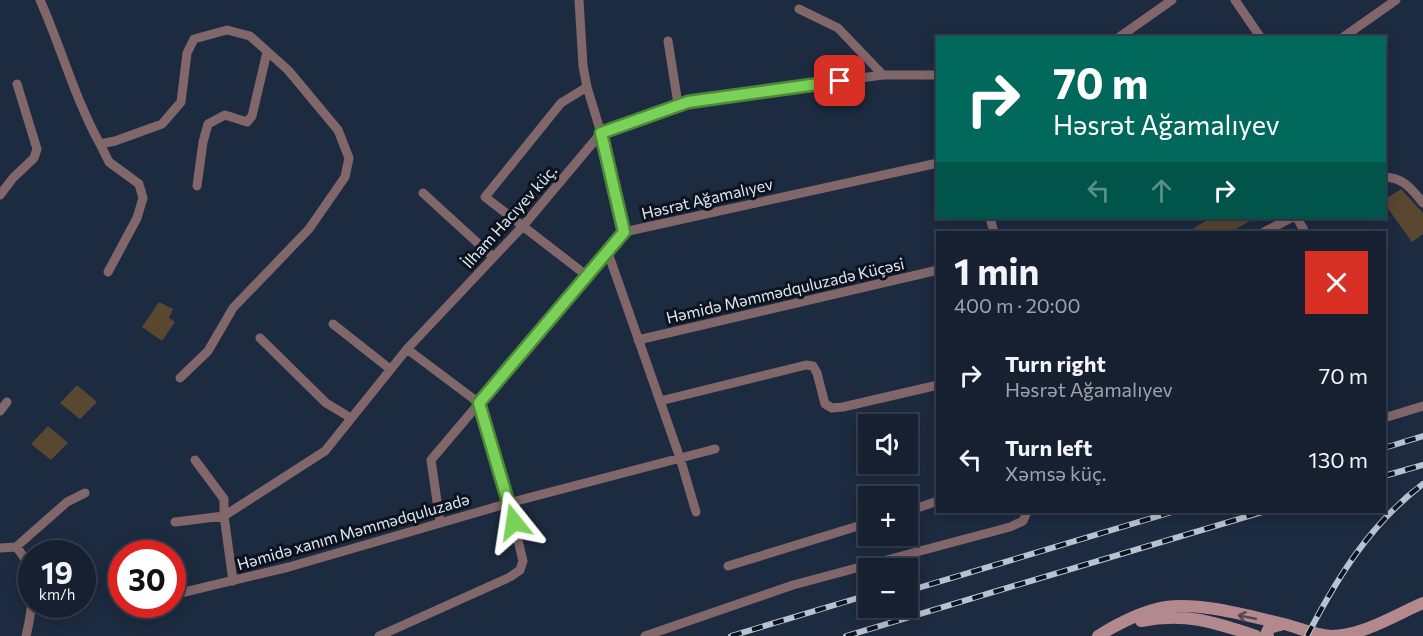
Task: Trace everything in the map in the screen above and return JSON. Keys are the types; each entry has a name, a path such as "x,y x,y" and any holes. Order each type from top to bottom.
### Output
{"main road":[{"path":"1098,636 1141,614 1167,607 1215,610 1323,635 1346,634 1370,627 1423,603"},
{"path":"1365,636 1423,603"},
{"path":"1113,627 1157,618 1183,617 1214,622 1256,636"},
{"path":"1268,636 1267,630 1271,626 1284,625"}],"street":[{"path":"40,0 55,32 88,123 109,162 139,184 143,198 137,219 108,272"},
{"path":"579,0 583,66 587,87 601,133 624,232"},
{"path":"1121,36 1173,0"},
{"path":"1235,0 1258,36"},
{"path":"1345,36 1396,0"},
{"path":"799,9 838,28 883,75"},
{"path":"100,144 162,124 180,102 187,53 194,39 227,30 250,36 288,70 338,130 348,158 345,177 309,230 233,308 208,351 180,378"},
{"path":"668,41 678,104"},
{"path":"197,186 208,124 225,115 247,122 252,116 267,52"},
{"name":"İlham Hacıyev küç.","path":"175,522 224,516 325,451 407,349 523,226 601,133 678,104 883,75 936,75"},
{"path":"0,195 13,178 34,158 37,149 17,84"},
{"path":"586,275 485,196 561,104 587,87"},
{"name":"Həsrət Ağamalıyev","path":"440,522 431,460 624,232 936,163"},
{"path":"1386,177 1397,178 1407,183 1423,203"},
{"path":"423,193 493,257"},
{"path":"1266,231 1289,219"},
{"path":"607,250 680,458 696,512"},
{"name":"Həmidə Məmmədquluzadə Küçəsi","path":"638,340 936,270"},
{"path":"333,324 390,369"},
{"path":"260,338 326,403 351,418"},
{"path":"379,636 510,577 520,570 523,561 509,503 479,403 407,349"},
{"path":"660,401 806,365 813,366 825,404 832,408 936,385"},
{"path":"0,411 7,402"},
{"path":"1386,417 1423,406"},
{"name":"Həmidə xanım Məmmədquluzadə","path":"186,592 289,567 440,522 715,449"},
{"path":"195,460 224,499 224,516 233,581"},
{"path":"0,548 16,547 67,502 85,493"},
{"path":"918,508 936,502"},
{"path":"645,636 793,585 1010,527 1023,520 1026,513"},
{"path":"728,566 858,526"},
{"path":"16,547 24,555 31,576 30,614 26,636"}],"building":[{"path":"1401,189 1423,213 1423,234 1412,242 1386,206 1386,199"},
{"path":"1209,219 1253,219 1233,231 1189,231"},
{"path":"159,302 173,309 169,318 175,322 162,341 142,327"},
{"path":"77,385 97,402 80,419 60,403"},
{"path":"48,426 68,443 51,460 31,444"}],"railway":[{"path":"1386,447 1423,436"},
{"path":"1386,475 1423,465"},
{"path":"1307,636 1330,593 1356,553 1387,516 1423,484"},
{"path":"918,588 1169,513"},
{"path":"846,636 1259,513"},
{"path":"731,636 858,598"}],"route":[{"path":"514,522 479,403 624,232 601,133 678,104 840,81"}]}
